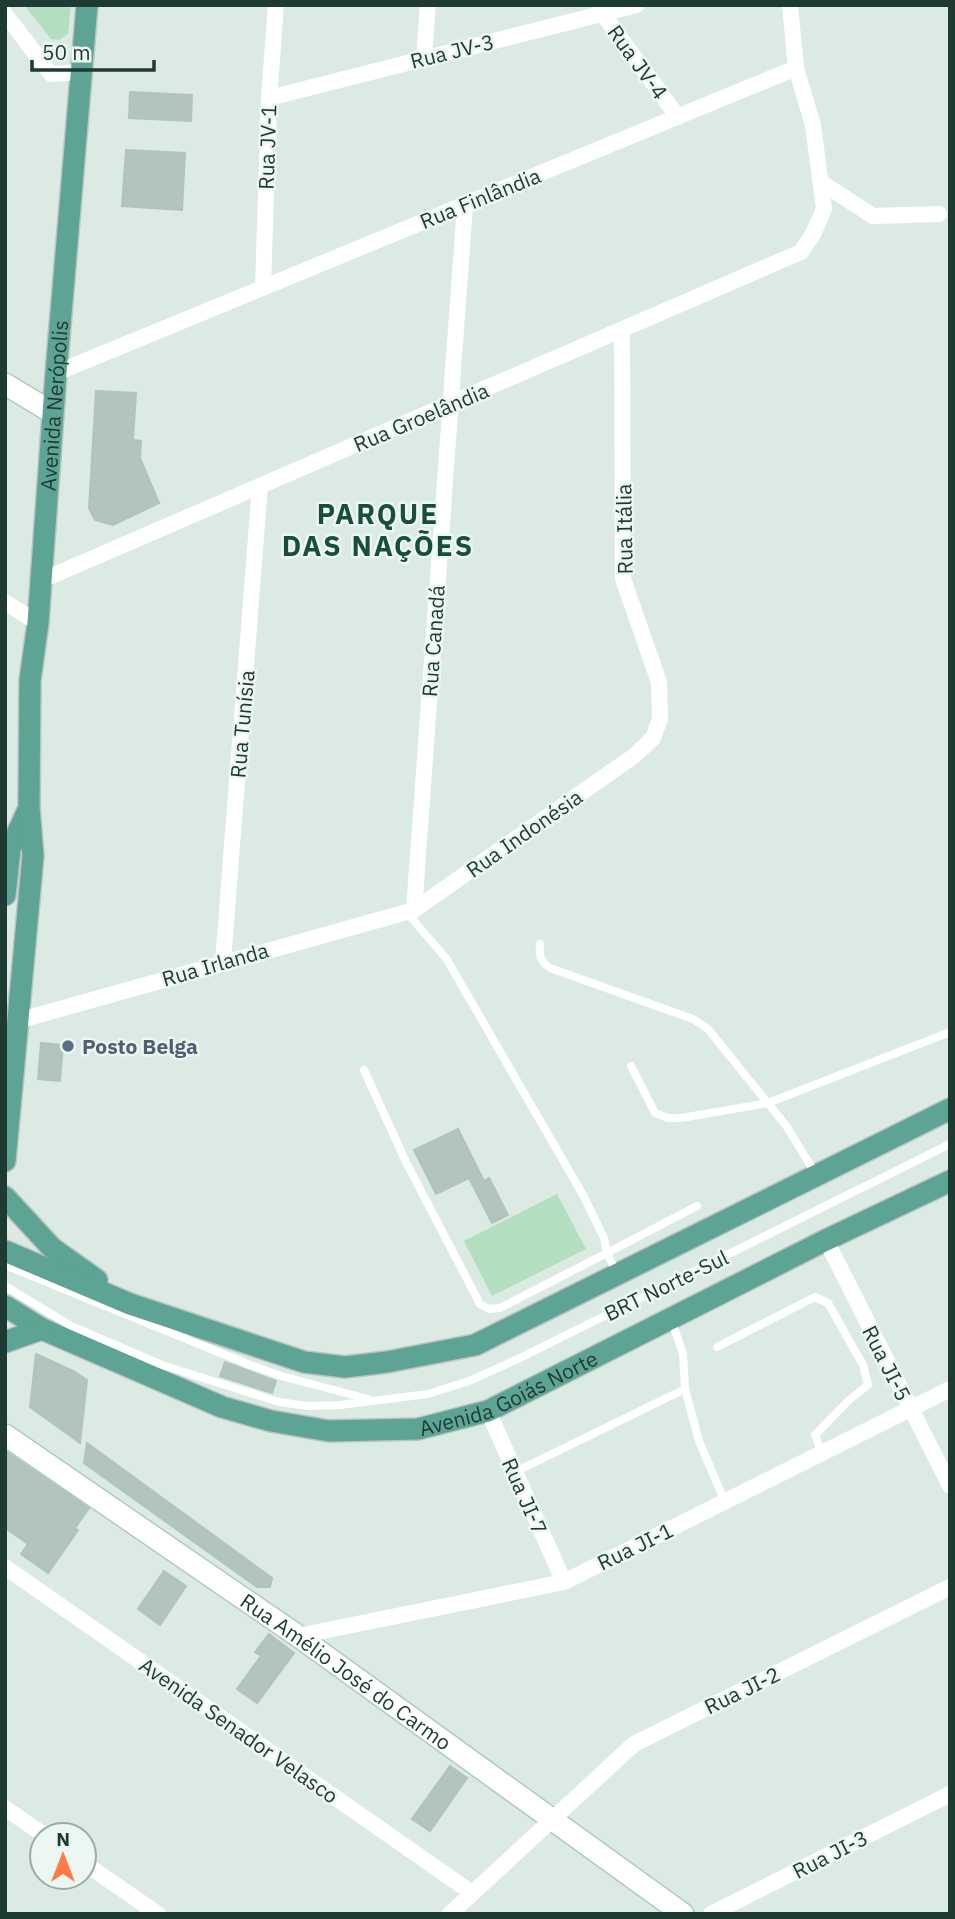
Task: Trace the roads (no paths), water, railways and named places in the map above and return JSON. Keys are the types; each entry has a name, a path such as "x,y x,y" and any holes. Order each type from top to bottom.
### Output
{"main road":[{"name":"Avenida Nerópolis","path":"5,1161 33,856 29,807 30,680 38,623 87,5"},
{"name":"Avenida Nerópolis","path":"5,895 8,847 29,807"},
{"path":"5,1251 130,1304 304,1363 345,1367 387,1362 475,1345 950,1108"},
{"name":"Avenida Goiás Norte","path":"5,1306 42,1329 222,1406 271,1421 329,1431 418,1429 488,1411 826,1240 950,1181"},
{"path":"5,1197 52,1248 130,1304"},
{"path":"5,1342 42,1329"}],"street":[{"name":"Rua JV-1","path":"263,288 268,98 276,5"},
{"path":"424,57 428,5"},
{"name":"Rua JV-3","path":"268,98 601,9 637,5"},
{"path":"790,5 796,68 813,125 822,183 873,216 939,214"},
{"name":"Rua JV-4","path":"601,9 678,117"},
{"path":"5,14 51,74 81,72"},
{"name":"Rua Finlândia","path":"56,373 796,68"},
{"name":"Rua Groelândia","path":"40,581 801,252 824,209 822,183"},
{"name":"Rua Canadá","path":"410,911 465,205"},
{"name":"Rua Itália","path":"622,330 622,579 659,682 660,719 653,738 634,756"},
{"path":"5,384 53,413"},
{"name":"Rua Tunísia","path":"223,961 260,486"},
{"path":"5,602 38,623"},
{"name":"Rua Indonésia","path":"410,911 634,756"},
{"path":"8,847 33,856"},
{"name":"Rua Irlanda","path":"17,1021 223,961 410,911"},
{"name":"Rua JI-5","path":"826,1240 950,1486"},
{"name":"Rua JI-1","path":"298,1636 564,1581 950,1389"},
{"name":"Rua JI-7","path":"488,1411 564,1581"},
{"name":"Rua Amélio José do Carmo","path":"5,1435 298,1636 683,1914"},
{"name":"Avenida Senador Velasco","path":"5,1567 472,1893"},
{"name":"Rua JI-2","path":"450,1914 634,1744 950,1587"},
{"name":"Rua JI-3","path":"711,1914 950,1794"},
{"path":"5,1808 28,1824"},
{"path":"98,1873 158,1914"}],"lane":[{"path":"410,911 446,958 583,1195 604,1238 607,1254 617,1274"},
{"path":"540,944 539,955 542,963 550,968 694,1018 708,1029 787,1128 817,1175"},
{"path":"631,1066 655,1113 668,1118 681,1118 768,1103 950,1032"},
{"path":"364,1070 406,1162 480,1304 489,1309 500,1308 697,1206"},
{"name":"BRT Norte-Sul","path":"5,1286 71,1326 162,1366 279,1402 308,1406 428,1394 469,1381 950,1144"},
{"path":"5,1265 250,1365 374,1401"},
{"path":"717,1346 816,1297 828,1303 863,1366 868,1385 848,1401 815,1436 822,1454"},
{"path":"671,1319 683,1354 685,1389 699,1441 724,1502"},
{"path":"514,1472 685,1389"}],"place":[{"name":"Posto Belga","path":"68,1046"}],"district":[{"name":"PARQUE DAS NAÇÕES","path":"378,529"}]}
